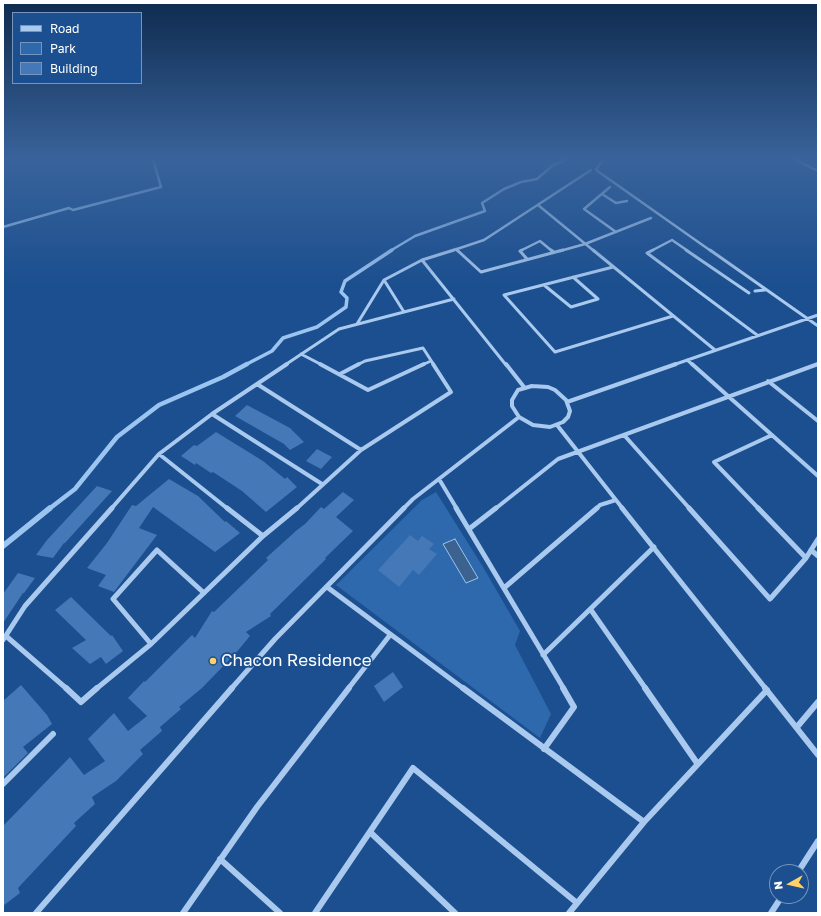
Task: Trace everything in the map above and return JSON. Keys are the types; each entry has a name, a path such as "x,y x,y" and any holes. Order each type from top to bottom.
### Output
{"street":[{"path":"357,324 384,280 422,260 484,240 543,202"},
{"path":"593,202 584,209 616,232"},
{"path":"642,202 818,326"},
{"path":"538,205 715,350"},
{"path":"456,249 481,272 585,244 651,218"},
{"path":"682,237 688,234"},
{"path":"749,293 672,240 647,253 757,335"},
{"path":"527,259 520,251 540,241 554,252"},
{"path":"422,260 524,387"},
{"path":"613,267 504,295 555,352 673,316"},
{"path":"544,285 571,307 598,299 573,277"},
{"path":"384,280 404,312"},
{"path":"755,291 765,290"},
{"path":"340,374 365,360 423,348 451,392 361,450 322,484 316,492 263,536 151,644 81,702 4,638 25,606 159,454 212,414 339,329 454,299"},
{"path":"567,402 818,315"},
{"path":"301,354 368,390 431,361"},
{"path":"687,360 818,476"},
{"path":"469,530 558,459 818,364"},
{"path":"768,381 818,421"},
{"path":"257,384 361,450"},
{"path":"532,386 548,387 561,394 567,402 570,411 568,417 558,425 546,427 533,426 519,418 512,406 512,400 518,390 524,387 532,386"},
{"path":"212,414 322,484"},
{"path":"36,913 275,639 412,499 519,418"},
{"path":"558,425 818,755"},
{"path":"624,435 770,599 806,558 818,539"},
{"path":"772,435 714,462 806,558"},
{"path":"159,454 263,536"},
{"path":"439,478 574,706 544,748"},
{"path":"504,588 586,519 600,505 616,500"},
{"path":"543,655 591,610 654,547"},
{"path":"151,644 113,600 157,550 204,593"},
{"path":"811,550 818,556"},
{"path":"326,587 644,822"},
{"path":"591,610 697,763"},
{"path":"183,913 257,807 390,635"},
{"path":"569,913 644,822 697,763 767,690"},
{"path":"797,727 818,702"},
{"path":"3,784 52,734"},
{"path":"315,913 413,768 577,903"},
{"path":"370,832 455,913"},
{"path":"803,864 818,841"},
{"path":"220,859 280,913"},
{"path":"771,913 777,904"}],"green space":[{"path":"436,492 483,567 520,631 515,645 551,714 540,738 336,585 422,500"}],"shaded area":[{"path":"455,539 478,578 466,583 443,544"}],"building":[{"path":"247,405 290,428 304,442 290,450 284,444 235,416"},
{"path":"216,432 263,461 285,479 287,477 297,487 266,512 242,491 213,472 211,473 196,463 195,465 181,456 194,445 197,446"},
{"path":"317,449 332,457 321,469 306,461"},
{"path":"169,479 198,496 225,522 226,521 240,533 215,552 153,507 139,528 157,535 114,592 98,586 106,575 87,568 107,543 132,505 136,506"},
{"path":"97,486 112,491 64,543 53,558 36,555 47,540"},
{"path":"343,492 354,500 336,517 353,531 270,614 271,616 246,632 250,636 235,654 202,688 179,707 181,709 160,727 162,731 140,750 143,754 116,781 92,797 95,804 74,823 76,826 18,888 20,893 3,906 3,826 70,757 84,775 105,761 88,739 114,713 128,731 147,716 128,698 192,635 195,638 212,611 214,612 268,560 266,558 305,524 321,507 324,509"},
{"path":"410,535 418,541 422,536 434,544 429,549 437,554 419,575 413,570 399,587 378,570"},
{"path":"18,573 35,578 3,623 3,594"},
{"path":"71,597 111,636 112,635 123,651 106,664 101,657 90,664 72,648 86,640 55,610"},
{"path":"393,672 403,687 384,702 374,686"},
{"path":"21,685 47,715 52,724 23,747 28,753 3,778 3,701"}],"waterway":[{"path":"3,227 69,208 73,210 105,202"},
{"path":"390,251 415,236 485,211 482,203 484,202"},
{"path":"245,365 272,351 283,338 317,327 346,307 347,298 341,292 345,281 392,250"},
{"path":"49,509 75,489 117,437 159,405 223,377 247,364"},
{"path":"3,546 50,508"}],"place":[{"name":"Chacon Residence","path":"213,661"}]}
